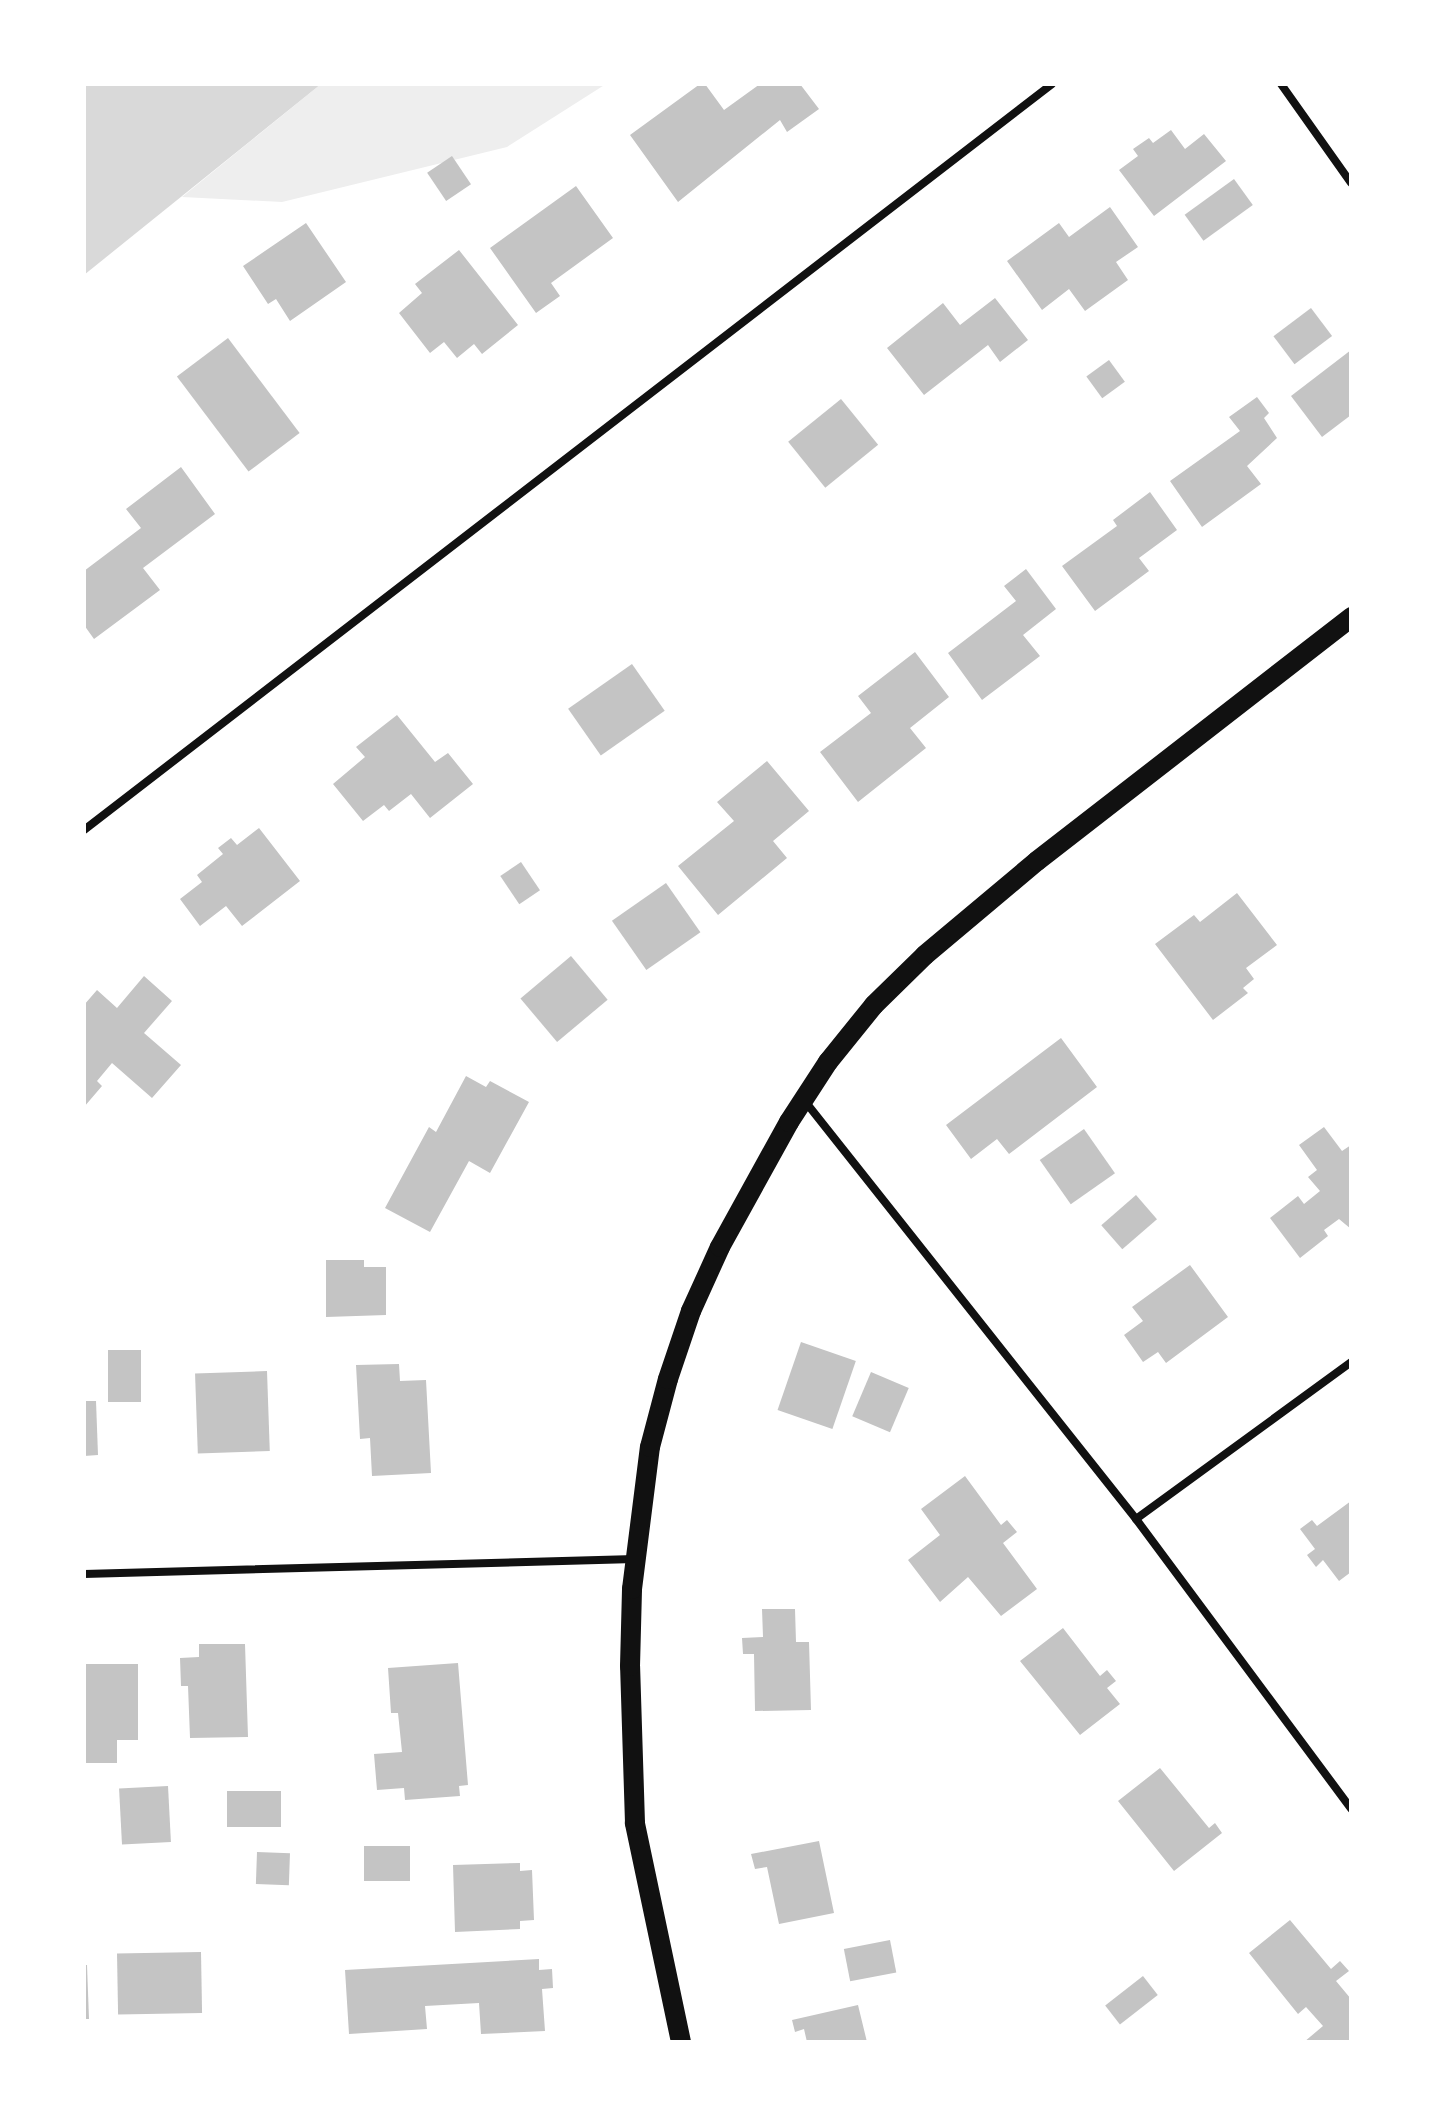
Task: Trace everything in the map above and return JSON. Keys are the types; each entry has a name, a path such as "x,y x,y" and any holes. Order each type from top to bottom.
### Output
{"main road":[{"path":"681,2042 635,1823 630,1666 635,1559 650,1447 691,1311 752,1184 803,1100 874,1005 925,955 1037,861 1351,617"}],"street":[{"path":"84,830 1052,84"},
{"path":"1281,84 1351,183"},
{"path":"803,1100 1136,1519 1351,1809"},
{"path":"1136,1519 1351,1362"},
{"path":"84,1574 635,1559"}],"shaded area":[{"path":"84,84 321,84 84,275"},
{"path":"321,84 606,84 507,147 282,202 182,197"}],"building":[{"path":"700,84 705,84 724,110 760,84 800,84 819,109 787,132 780,120 678,202 630,135"},
{"path":"1171,130 1185,149 1204,134 1226,161 1154,216 1119,170 1138,156 1133,149 1149,138 1153,143"},
{"path":"452,156 471,184 446,201 427,173"},
{"path":"1234,179 1253,205 1203,241 1185,215"},
{"path":"576,186 613,238 551,283 560,296 536,313 490,248"},
{"path":"1110,207 1138,247 1116,262 1128,280 1085,311 1069,289 1042,310 1007,261 1059,223 1069,237"},
{"path":"306,223 346,282 290,321 276,299 268,304 243,266"},
{"path":"459,250 518,325 482,354 474,344 457,358 444,342 430,353 399,313 422,293 415,284"},
{"path":"995,298 1028,340 1000,362 988,345 924,395 887,348 943,303 960,325"},
{"path":"1311,308 1332,336 1295,364 1273,336"},
{"path":"228,338 300,433 249,472 177,377"},
{"path":"1351,350 1351,415 1322,437 1291,396"},
{"path":"1109,360 1125,382 1102,398 1086,376"},
{"path":"1257,397 1269,413 1264,418 1277,438 1247,466 1261,484 1202,527 1170,481 1240,431 1229,417"},
{"path":"841,399 878,445 825,488 788,442"},
{"path":"181,467 215,514 143,568 160,590 94,639 84,625 84,571 141,528 126,509"},
{"path":"1150,492 1177,530 1139,558 1149,571 1095,611 1062,566 1117,526 1113,520"},
{"path":"1026,569 1056,609 1023,635 1040,656 982,700 948,653 1016,601 1004,586"},
{"path":"915,652 949,697 910,728 926,748 858,802 820,752 871,713 858,696"},
{"path":"632,664 665,711 601,755 568,709"},
{"path":"397,715 435,762 448,753 473,784 430,818 411,794 389,811 384,805 363,821 333,784 365,757 356,747"},
{"path":"767,761 809,811 773,841 787,858 718,915 678,866 734,821 717,802"},
{"path":"259,828 300,881 242,926 226,906 200,926 180,899 202,882 197,875 223,854 218,848 231,838 237,845"},
{"path":"521,862 540,890 519,904 500,876"},
{"path":"666,883 700,932 646,970 612,921"},
{"path":"1237,893 1277,945 1246,968 1254,979 1243,988 1248,993 1213,1020 1155,944 1194,915 1200,922"},
{"path":"571,956 608,1000 557,1042 520,998"},
{"path":"144,976 172,1001 144,1033 181,1065 152,1098 112,1063 97,1081 102,1086 84,1107 84,1005 97,990 117,1008"},
{"path":"1061,1038 1097,1087 1009,1154 997,1139 971,1159 946,1125"},
{"path":"466,1076 486,1087 490,1081 529,1102 490,1173 469,1161 430,1232 385,1208 429,1127 436,1132"},
{"path":"1324,1127 1342,1151 1351,1145 1351,1229 1339,1219 1324,1230 1328,1236 1300,1258 1270,1218 1298,1196 1304,1204 1320,1191 1308,1177 1317,1170 1299,1145"},
{"path":"1084,1129 1115,1173 1071,1204 1040,1160"},
{"path":"1136,1195 1157,1219 1122,1249 1101,1225"},
{"path":"326,1260 364,1260 364,1267 386,1267 386,1315 326,1317"},
{"path":"1190,1265 1228,1317 1166,1363 1158,1352 1143,1362 1124,1335 1143,1321 1132,1307"},
{"path":"801,1342 856,1361 832,1429 778,1410"},
{"path":"108,1350 141,1350 141,1402 108,1402"},
{"path":"399,1364 400,1381 426,1380 431,1473 372,1476 370,1438 360,1439 356,1365"},
{"path":"267,1371 270,1451 198,1453 195,1374"},
{"path":"871,1372 909,1388 890,1432 852,1416"},
{"path":"84,1401 96,1401 98,1455 84,1456"},
{"path":"965,1476 1001,1525 1007,1520 1017,1532 1003,1543 1037,1589 1001,1616 968,1577 940,1602 908,1560 940,1535 921,1509"},
{"path":"1351,1501 1351,1572 1339,1581 1323,1560 1316,1567 1307,1555 1315,1549 1300,1529 1312,1520 1317,1526"},
{"path":"762,1609 795,1609 796,1642 809,1642 811,1710 755,1711 754,1654 743,1654 742,1638 763,1637"},
{"path":"1063,1628 1100,1676 1107,1670 1116,1681 1107,1688 1120,1704 1080,1735 1020,1661"},
{"path":"199,1644 245,1644 248,1737 190,1738 188,1686 181,1686 180,1658 199,1657"},
{"path":"458,1663 468,1785 459,1786 460,1796 405,1800 404,1788 377,1790 374,1754 402,1752 398,1713 391,1713 388,1668"},
{"path":"84,1664 138,1664 138,1740 117,1740 117,1763 84,1763"},
{"path":"1160,1768 1209,1828 1215,1823 1222,1833 1174,1871 1118,1801"},
{"path":"168,1786 171,1842 122,1844 119,1789"},
{"path":"227,1791 281,1791 281,1827 227,1827"},
{"path":"819,1841 834,1913 779,1924 767,1867 755,1869 751,1854"},
{"path":"364,1846 410,1846 410,1881 364,1881"},
{"path":"257,1852 290,1853 289,1885 256,1884"},
{"path":"520,1863 520,1871 532,1870 534,1920 520,1921 520,1929 455,1932 453,1865"},
{"path":"1290,1920 1331,1969 1340,1961 1349,1971 1336,1981 1351,1999 1351,2042 1304,2042 1323,2026 1306,2007 1298,2014 1249,1953"},
{"path":"890,1940 896,1972 850,1981 844,1949"},
{"path":"201,1952 202,2013 118,2014 117,1953"},
{"path":"539,1959 539,1970 552,1969 553,1988 542,1989 545,2031 481,2034 479,2003 425,2006 427,2029 349,2034 345,1970"},
{"path":"84,1965 87,1965 89,2019 84,2019"},
{"path":"1143,1976 1158,1995 1120,2024 1105,2006"},
{"path":"858,2005 867,2042 807,2042 804,2029 795,2032 792,2020"}]}
